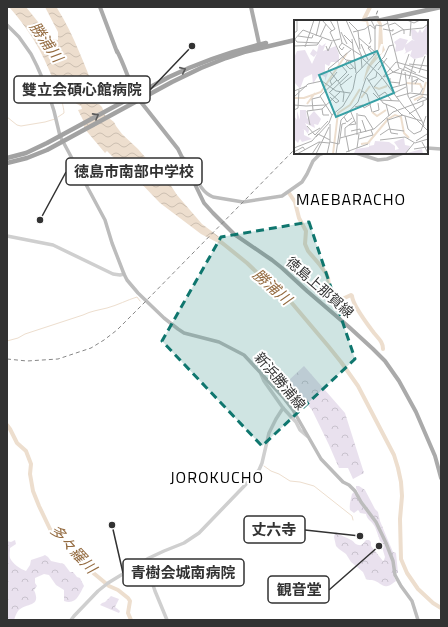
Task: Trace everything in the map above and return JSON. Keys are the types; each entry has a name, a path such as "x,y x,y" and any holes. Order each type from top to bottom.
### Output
{"highway":[{"path":"377,20 427,7"},
{"path":"366,20 377,20 441,7"},
{"path":"7,163 22,160 38,154 64,141 176,73 200,63 294,37"},
{"path":"259,47 294,40"},
{"path":"26,153 136,98 226,56"},
{"path":"7,158 36,151 58,141 64,141"}],"main road":[{"name":"徳島上那賀線","path":"100,7 128,83 136,98 173,143 182,157 204,203 234,234 282,268 385,361 399,381 416,412 435,456 441,478"},
{"path":"251,7 259,47"},
{"name":"新浜勝浦線","path":"7,25 19,37 31,54 37,66 47,89 61,135 106,220 112,243 124,274 130,284 140,296 178,329 210,339 244,355 290,405 323,462 343,482 352,487 376,522 393,561 395,575 412,602 418,620"},
{"path":"428,148 441,149"},
{"path":"182,157 189,164 200,187 208,195 248,202 282,196 302,182 313,161 319,154"},
{"path":"359,154 378,160 387,159 400,154"}],"street":[{"path":"7,236 48,243 113,274 124,274"},
{"path":"261,373 264,381 282,408 296,422 300,430 308,436"},
{"path":"71,620 77,612 111,581 145,561 184,543 200,533 259,470 265,456 270,433 282,408"},
{"path":"145,561 167,620"}],"highlighted area":[{"path":"309,222 355,359 262,446 162,341 221,237"}],"green space":[{"path":"304,366 345,413 364,473 353,479 348,468 339,468 312,410 288,381"},
{"path":"356,486 359,486 365,490 378,512 380,521 393,552 396,553 398,573 394,573 396,581 388,586 383,586 376,581 366,579 363,572 336,546 334,537 336,532 358,545 363,544 366,540 369,540 371,542 371,546 383,561 385,557 375,527 367,518 366,514 360,513 358,510 354,513 350,510 352,494 354,492 355,495 359,495"},
{"path":"15,540 16,544 10,548 10,558 19,568 26,571 31,560 45,555 51,561 64,564 70,572 73,572 80,578 84,586 79,596 71,602 64,601 64,590 56,585 49,575 44,574 35,578 35,583 37,586 34,590 36,596 35,602 21,608 16,614 14,620 7,620 7,541 11,542"},
{"path":"111,596 119,599 115,607 120,611 119,613 100,605"}],"water":[{"path":"9,7 26,7 43,28 44,33 52,39 58,40 58,32 45,7 57,8 75,41 99,99 95,102 96,104 99,104 102,107 105,115 114,122 122,134 166,178 177,195 202,224 218,236 226,247 201,234 160,203 135,177 130,168 123,164 123,167 107,151 105,153 84,128 84,122 78,110 82,109 81,106 72,100 62,86 59,90 56,87 37,45"}],"waterway":[{"path":"364,20 370,7"},
{"path":"58,117 64,113 59,89"},
{"path":"7,117 17,125 21,126 55,119"},
{"path":"289,193 295,202 299,218 306,231 305,244 308,251 326,273 329,286 340,300 351,295 352,296 358,310 382,344 383,349"},
{"name":"勝浦川","path":"221,242 291,302 341,362 358,386 394,455 398,468 402,496 400,519 401,559 407,573 418,589 433,603 441,608"},
{"path":"7,341 137,297 140,301"},
{"name":"多々羅川","path":"7,425 17,443 26,451 31,464 30,474 33,491 50,529 80,553 91,571 109,586 118,590 128,598 130,601 128,613 131,620"},
{"path":"264,466 290,481 314,486 352,516 353,520"}],"railway":[{"path":"374,20 379,7"},
{"path":"7,359 27,361 58,359 91,348 104,340 117,330 294,150"}],"place":[{"name":"雙立会碩心館病院","path":"192,46"},
{"name":"徳島市南部中学校","path":"40,220"},
{"name":"青樹会城南病院","path":"112,525"},
{"name":"丈六寺","path":"360,536"},
{"name":"観音堂","path":"379,546"}],"district":[{"name":"MAEBARACHO","path":"351,199"},
{"name":"JOROKUCHO","path":"217,477"}]}
